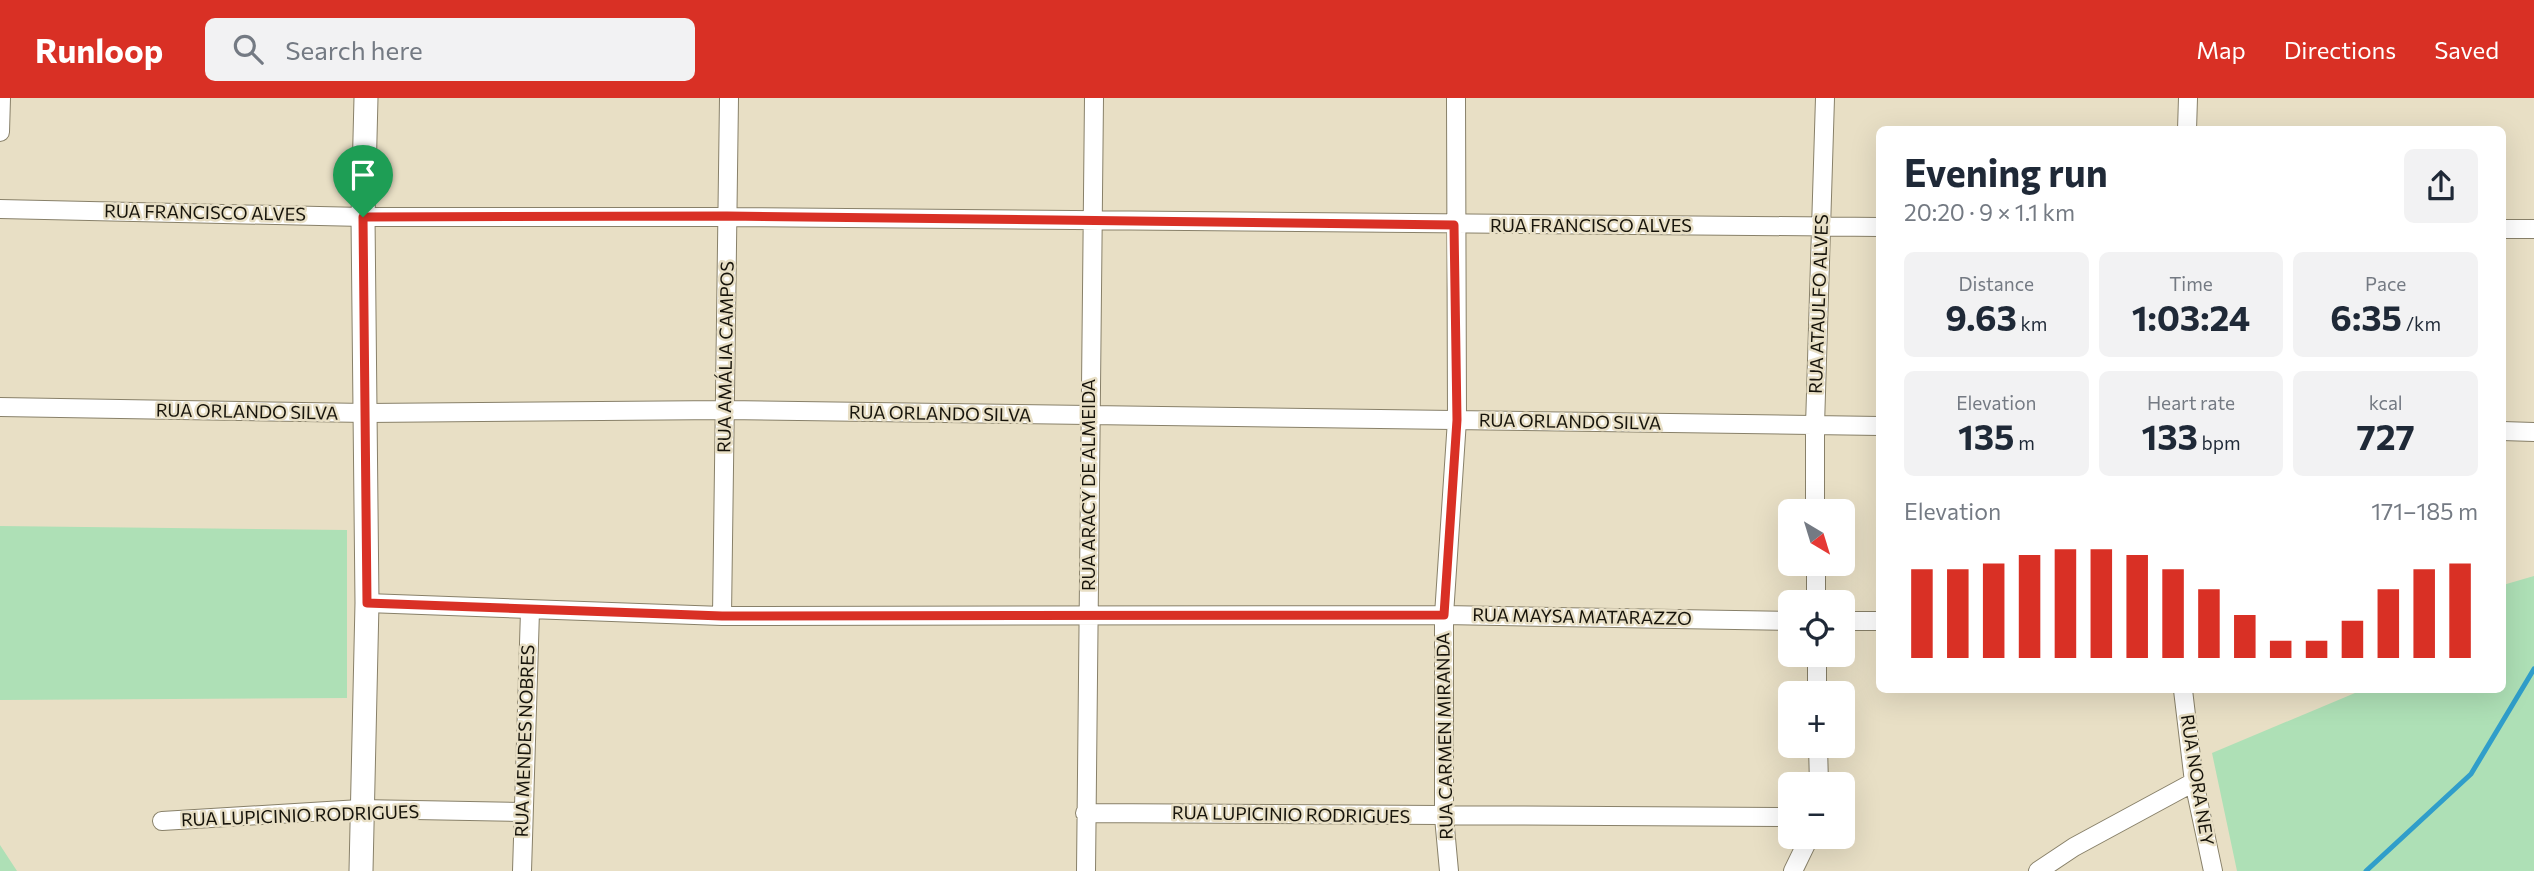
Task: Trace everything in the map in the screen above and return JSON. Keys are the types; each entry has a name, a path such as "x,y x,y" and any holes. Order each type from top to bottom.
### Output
{"street":[{"path":"0,132 1,98"},
{"path":"361,871 360,809 367,603 363,217 366,98"},
{"name":"RUA AMÁLIA CAMPOS","path":"722,616 729,98"},
{"name":"RUA ARACY DE ALMEIDA","path":"1086,871 1094,98"},
{"name":"RUA CARMEN MIRANDA","path":"1449,871 1444,817 1444,615 1457,420 1454,225 1456,98"},
{"name":"RUA ATAULFO ALVES","path":"1815,499 1825,98"},
{"path":"2187,126 2188,98"},
{"name":"RUA FRANCISCO ALVES","path":"0,209 363,217 727,216 1876,228"},
{"path":"2506,229 2534,229"},
{"name":"RUA ORLANDO SILVA","path":"0,407 34,410 367,413 725,410 1876,426"},
{"path":"2506,431 2534,432"},
{"name":"RUA MAYSA MATARAZZO","path":"367,603 722,616 1444,615 1778,621"},
{"name":"RUA MENDES NOBRES","path":"522,871 530,611"},
{"path":"1855,621 1876,621"},
{"name":"RUA NORA NEY","path":"2183,693 2194,782 2213,871"},
{"path":"2038,871 2074,847 2194,782"},
{"name":"RUA LUPICINIO RODRIGUES","path":"162,821 360,809 522,812"},
{"name":"RUA LUPICINIO RODRIGUES","path":"1085,813 1778,817"},
{"path":"1793,871 1804,849"}],"green space":[{"path":"0,526 347,530 347,698 0,700"},
{"path":"2534,576 2534,871 2237,871 2212,753 2355,693 2506,693 2506,584"},
{"path":"0,845 17,871 0,871"}],"waterway":[{"path":"2366,871 2471,774 2534,669"}],"route":[{"path":"727,216 1454,225 1457,420 1444,615 722,616 367,603 363,217 727,216"}]}
